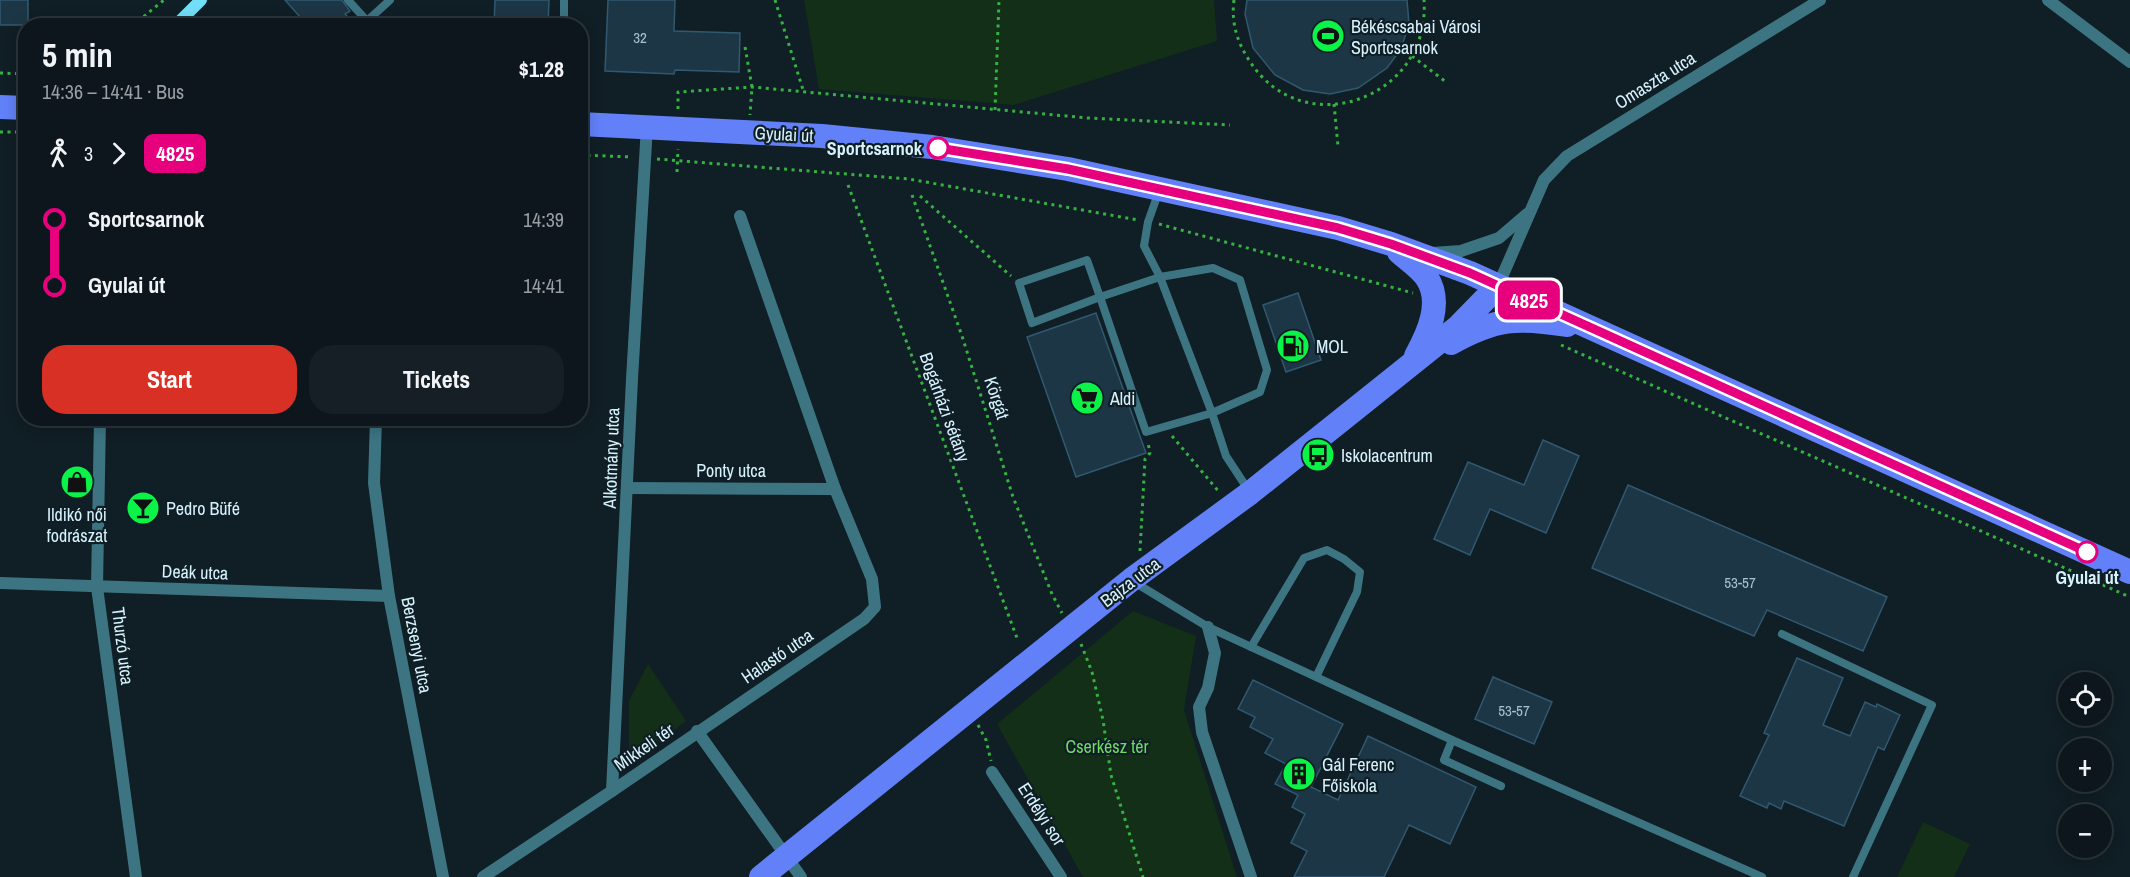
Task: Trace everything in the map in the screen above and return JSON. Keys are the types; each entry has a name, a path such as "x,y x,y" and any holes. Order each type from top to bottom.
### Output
{"main road":[{"path":"183,18 201,0"},
{"path":"0,107 18,108"},
{"name":"Gyulai út","path":"588,124 822,136 932,147 1068,169 1338,228 1391,244 1470,273 2130,572"},
{"path":"1391,244 1427,278 1433,295 1430,332 1410,366"},
{"name":"Bajza utca","path":"761,877 1135,577 1250,494 1410,366 1459,326 1498,286"},
{"path":"1410,366 1476,330 1508,320 1542,321 1600,331"}],"street":[{"name":"Omaszta utca","path":"1498,286 1544,180 1567,156 1820,0"},
{"path":"2048,0 2130,62"},
{"name":"Alkotmány utca","path":"612,791 647,126"},
{"name":"Omaszta utca","path":"1420,255 1461,251 1499,238 1530,212"},
{"path":"740,216 835,489"},
{"name":"Thurzó utca","path":"100,426 97,587 136,877"},
{"name":"Berzsenyi utca","path":"376,426 374,483 389,596 443,877"},
{"name":"Ponty utca","path":"627,488 835,489"},
{"name":"Halastó utca","path":"697,731 864,619 875,607 872,579 835,489"},
{"name":"Deák utca","path":"0,583 389,596"},
{"path":"1208,627 1215,652 1208,688 1199,707 1202,732 1251,877"},
{"name":"Mikkeli tér","path":"483,877 697,731 801,877"},
{"name":"Erdélyi sor","path":"992,772 1061,877"}],"lane":[{"path":"348,0 364,18"},
{"path":"370,18 390,0"},
{"path":"564,0 564,18"},
{"path":"1159,190 1148,222 1144,246 1160,277 1226,456 1250,494"},
{"path":"1100,297 1087,260 1019,283 1032,323 1100,297 1160,277 1213,268 1240,280 1267,370 1260,392 1212,413 1146,432 1100,297"},
{"path":"1251,647 1304,558 1327,550 1344,559 1360,572 1356,592 1316,677"},
{"path":"1135,577 1208,627 1452,740 1762,877"},
{"path":"1782,634 1932,705 1853,877"},
{"path":"1452,740 1444,760 1501,786"}],"path":[{"path":"142,18 164,0"},
{"path":"775,0 805,93"},
{"path":"994,110 999,0"},
{"path":"1234,0 1232,14 1239,46 1257,74 1284,94 1315,104 1342,104 1367,97 1390,83 1408,64 1420,41 1425,15 1424,0"},
{"path":"745,47 752,87 748,132"},
{"path":"1412,56 1446,82"},
{"path":"0,73 18,74"},
{"path":"752,87 1088,118 1230,125"},
{"path":"1334,104 1338,146"},
{"path":"0,132 18,132"},
{"path":"588,155 909,179 1148,222 1418,295 1433,295"},
{"name":"Bogárházi sétány","path":"848,185 1017,638"},
{"name":"Körgát","path":"912,195 963,336 1013,496 1052,594"},
{"path":"920,196 1019,283"},
{"path":"1559,344 2130,597"},
{"path":"1164,427 1209,477 1231,508"},
{"path":"1135,577 1145,459 1150,453 1146,432"},
{"path":"1092,672 1103,720 1111,775 1143,877"},
{"path":"969,711 986,740 991,755 992,772"}],"green space":[{"path":"804,0 1214,0 1217,41 1014,105 819,89"},
{"name":"Cserkész tér","path":"1133,611 1196,636 1184,710 1237,877 1083,877 997,724"},
{"path":"648,664 686,721 629,763 629,701"},
{"path":"1923,822 1970,844 1954,877 1897,877"}],"building":[{"path":"0,0 28,0 28,18 18,18 18,25 0,25"},
{"path":"285,0 342,0 350,11 345,14 349,18 301,18"},
{"path":"495,0 549,0 548,18 494,18"},
{"path":"608,0 675,0 674,31 740,33 739,72 675,70 674,74 605,71"},
{"name":"Békéscsabai Városi Sportcsarnok","path":"1247,0 1407,0 1409,24 1401,49 1387,68 1358,88 1330,94 1303,90 1275,75 1253,48 1245,14"},
{"path":"1298,293 1321,360 1286,372 1263,305"},
{"path":"1096,313 1146,453 1076,477 1027,337"},
{"path":"1543,440 1579,456 1546,533 1490,509 1470,555 1434,539 1468,462 1524,485"},
{"path":"1628,485 1887,597 1863,651 1767,610 1754,636 1592,568"},
{"path":"1797,658 1843,678 1823,725 1850,736 1865,702 1876,707 1877,704 1900,715 1884,750 1878,747 1844,826 1784,801 1781,809 1769,803 1767,808 1740,796 1769,735 1764,733"},
{"path":"1493,677 1552,702 1534,744 1475,719"},
{"path":"1253,680 1343,724 1311,787 1338,800 1368,736 1476,787 1450,844 1409,825 1384,877 1294,877 1307,851 1291,843 1305,814 1292,807 1298,795 1275,784 1286,764 1265,753 1273,739 1250,727 1255,717 1238,709"}],"bus line":[{"name":"4825","path":"938,148 1068,169 1338,228 1391,244 1470,273 2087,552"}],"place":[{"name":"Békéscsabai Városi Sportcsarnok","path":"1328,36"},
{"name":"Sportcsarnok","path":"938,148"},
{"name":"MOL","path":"1293,346"},
{"name":"Aldi","path":"1087,398"},
{"name":"Iskolacentrum","path":"1318,455"},
{"name":"Ildikó női fodrászat","path":"77,482"},
{"name":"Pedro Büfé","path":"143,508"},
{"name":"Gyulai út","path":"2087,552"},
{"name":"Gál Ferenc Főiskola","path":"1299,774"}]}
